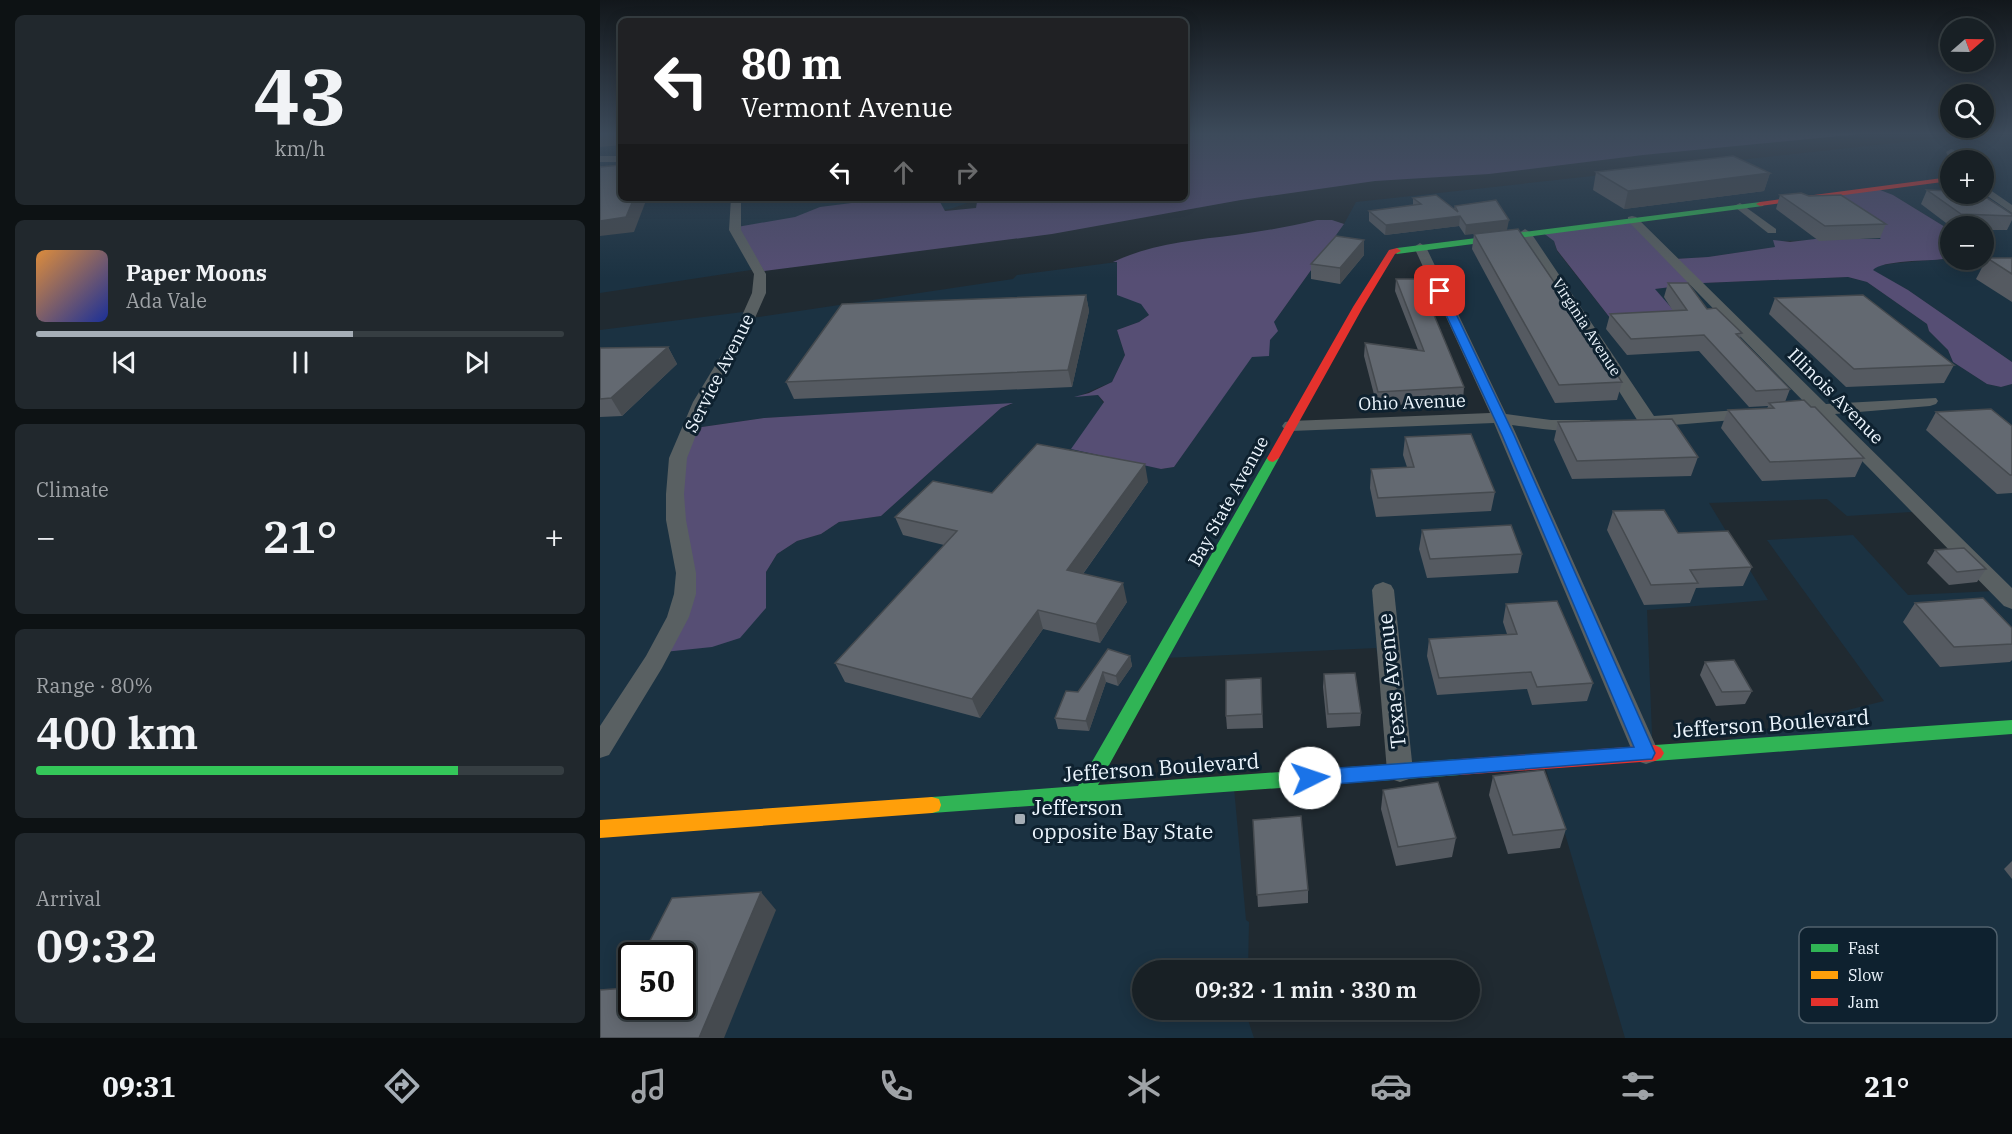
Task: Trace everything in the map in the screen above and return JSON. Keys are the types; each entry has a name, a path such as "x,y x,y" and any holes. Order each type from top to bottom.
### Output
{"street":[{"name":"Bay State Avenue","path":"1083,794 1388,256 1395,250 1931,181"},
{"path":"1994,196 2012,210"},
{"name":"Service Avenue","path":"600,747 654,662 678,617 685,594 686,573 676,520 675,494 678,458 701,402 740,336 759,293 760,274 735,230 736,201"},
{"path":"1740,206 1772,231"},
{"name":"Illinois Avenue","path":"1632,219 2012,601"},
{"name":"Virginia Avenue","path":"1525,233 1649,422"},
{"path":"1420,247 1500,418 1646,753"},
{"path":"1627,422 1930,401"},
{"name":"Ohio Avenue","path":"1291,426 1500,418 1551,425 1605,423"},
{"name":"Texas Avenue","path":"1383,590 1400,771"},
{"name":"Jefferson Boulevard","path":"600,829 2012,727"}],"shaded area":[{"path":"600,181 618,181 618,201 973,201 950,209 783,229 797,263 600,293"},
{"path":"1188,181 1372,181 1241,200 1052,234 764,271 737,227 795,217 820,207 867,201 940,202 945,211 976,208 977,202 1188,201"},
{"path":"1544,181 1940,181 1940,204 1994,204 1994,181 2012,181 2012,362 1908,290 1872,270 1876,266 1940,259 1940,270 1994,270 1994,216 1940,216 1940,224 1893,195 1860,220 1882,239 1774,241 1776,247 1708,257 1673,259 1554,241 1557,251 1614,323 1675,312 1654,289 1703,283 1848,277 1867,282 1927,324 1929,331 1948,350 1953,362 1987,384 2001,387 2012,384 2012,597 1927,511 1847,516 1827,499 1709,503 1768,600 1647,610 1653,758 1884,701 1767,540 1853,535 1908,595 1995,591 2012,608 2012,1038 1625,1038 1546,769 1404,777 1376,648 1164,658 1093,790 1234,788 1246,920 1249,922 1248,960 1132,960 1132,1020 1248,1020 1254,1038 600,1038 600,330 751,311 752,318 1013,279 1017,275 1117,262 1149,315 1139,322 1117,330 1125,355 1112,382 1079,396 1098,395 1145,464 1161,469 1174,467 1252,356 1270,340 1274,322 1344,224 1356,202","holes":["1421,248 1493,417 1296,422 1395,251","1012,404 1001,408 881,516 839,522 821,534 797,541 777,554 766,572 766,608 689,575 695,428 764,418"]},
{"path":"1875,188 1893,195 1940,224 1940,259 1886,264 1873,270 1908,290 2012,362 2012,384 2001,387 1987,384 1953,362 1948,350 1929,331 1927,324 1867,282 1848,277 1703,283 1655,289 1676,313 1614,323 1557,250 1554,241 1542,232 1631,220 1674,259 1708,257 1775,247 1773,240 1790,242 1815,239 1881,239 1827,195"},
{"path":"1317,220 1332,220 1344,224 1274,322 1278,331 1270,340 1269,356 1252,357 1174,467 1161,469 1071,449 1104,402 1098,395 1074,397 1112,382 1125,355 1117,330 1139,322 1149,315 1141,304 1117,295 1117,262 1113,262 1142,251 1173,244"},
{"path":"1013,403 1001,408 881,516 839,522 821,534 797,541 777,554 766,572 766,608 740,638 712,647 664,652 682,615 679,492 690,431 695,428 764,418"}],"building":[{"path":"600,181 618,181 618,201 633,201 626,217 600,221"},
{"path":"1612,181 1703,181 1628,191"},
{"path":"1927,190 1940,191 1940,199"},
{"path":"1801,193 1809,196 1841,195 1886,224 1825,226 1780,195"},
{"path":"1436,195 1458,212 1455,206 1496,200 1509,220 1466,225 1460,216 1386,225 1369,211 1421,204 1413,198"},
{"path":"1994,202 2012,216 1961,214 1947,204"},
{"path":"1518,229 1622,382 1559,385 1474,234"},
{"path":"1336,236 1364,240 1340,268 1311,264"},
{"path":"1994,258 2012,258 2012,274 1994,262"},
{"path":"1396,279 1419,279 1464,387 1378,392 1365,343 1424,351"},
{"path":"1668,283 1688,283 1707,309 1716,308 1742,333 1736,334 1790,389 1756,391 1704,335 1631,339 1610,314 1687,310"},
{"path":"1086,295 1068,370 786,382 842,304"},
{"path":"1863,295 1954,365 1854,369 1775,298"},
{"path":"668,347 611,398 600,399 600,348"},
{"path":"1804,400 1811,407 1815,407 1864,458 1770,462 1728,410 1774,408 1769,403"},
{"path":"1991,409 2012,426 2012,475 1936,412"},
{"path":"1672,419 1698,457 1577,461 1558,422"},
{"path":"1471,434 1495,492 1378,498 1371,469 1414,467 1405,437"},
{"path":"1037,444 1145,464 1067,570 1123,583 1096,624 1038,610 972,699 835,663 957,531 895,517 933,481 992,493"},
{"path":"1664,510 1678,533 1728,531 1752,567 1690,570 1698,583 1651,585 1613,511"},
{"path":"1511,525 1522,554 1430,559 1422,530"},
{"path":"1964,548 1986,569 1957,572 1935,550"},
{"path":"1983,598 2012,628 2012,644 1954,647 1915,603"},
{"path":"1557,601 1593,683 1537,687 1531,672 1439,678 1429,639 1517,634 1506,604"},
{"path":"1108,649 1130,656 1116,676 1103,672 1086,721 1055,718 1066,691 1078,692"},
{"path":"1734,660 1752,691 1722,692 1705,662"},
{"path":"1355,673 1361,713 1328,714 1324,674"},
{"path":"1261,678 1262,714 1226,716 1226,680"},
{"path":"1544,770 1566,829 1513,835 1493,776"},
{"path":"1438,782 1456,838 1398,847 1383,790"},
{"path":"1301,816 1308,890 1257,895 1253,820"},
{"path":"761,892 699,1038 600,1038 600,990 618,989 618,1020 696,1020 696,942 649,942 672,898"}],"traffic: fast":[{"path":"1397,251 1760,204"},
{"path":"1083,794 1273,458"},
{"path":"1655,753 2012,727"},
{"path":"932,805 1460,767"}],"traffic: slow":[{"path":"600,829 932,805"}],"traffic: jam":[{"path":"1760,204 1931,181"},
{"path":"1273,458 1358,307 1392,252 1397,251"},
{"path":"1460,767 1655,753"}],"place":[{"name":"Jefferson opposite Bay State","path":"1020,819"}],"route":[{"path":"1310,778 1646,753 1508,435 1440,291"}]}
